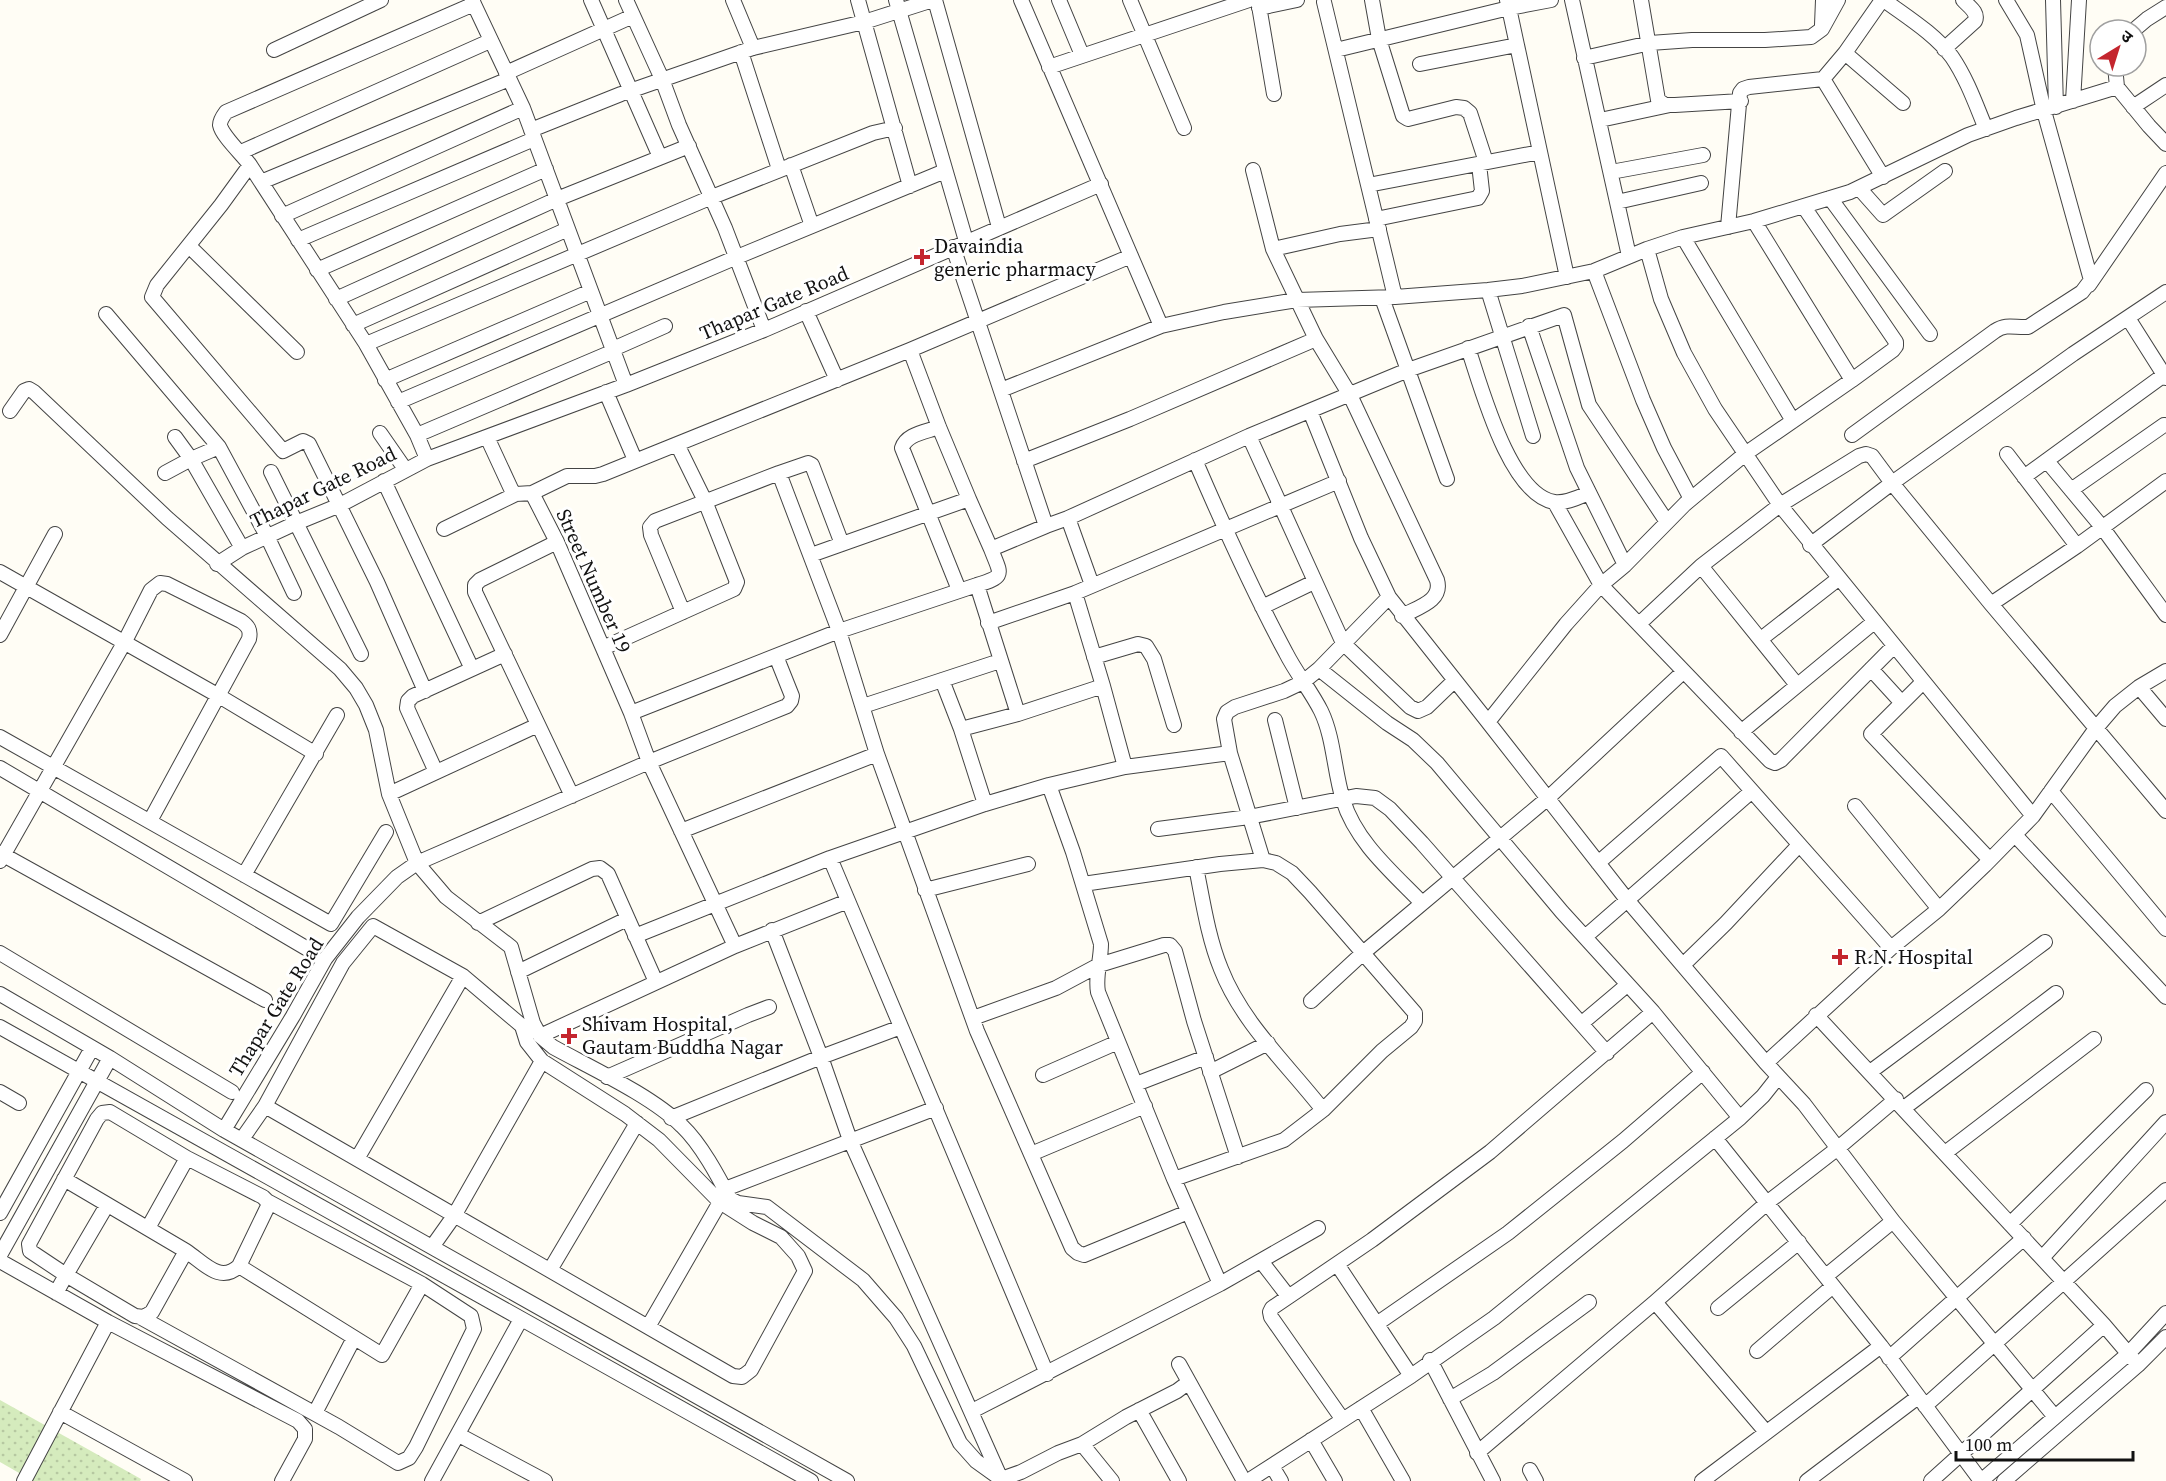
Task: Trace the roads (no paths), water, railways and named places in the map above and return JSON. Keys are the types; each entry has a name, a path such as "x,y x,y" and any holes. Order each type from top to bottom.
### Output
{"street":[{"path":"274,50 381,0"},
{"path":"591,0 660,157"},
{"path":"626,0 712,197 764,330"},
{"path":"733,0 785,167 812,226"},
{"path":"858,0 910,186"},
{"path":"298,240 631,90 747,50 864,22 897,6 934,0 999,227"},
{"path":"1021,0 1161,326"},
{"path":"1059,0 1082,55"},
{"path":"1130,0 1184,128"},
{"path":"1049,67 1145,34 1255,3 1298,0"},
{"path":"1273,249 1478,198 1482,191 1483,163 1470,113 1464,108 1456,107 1408,119 1403,116 1379,39 1372,0"},
{"path":"1336,50 1508,4 1551,0"},
{"path":"1572,0 1629,256"},
{"path":"1641,0 1658,100 1665,105 1670,105"},
{"path":"1822,29 1823,0"},
{"path":"1584,58 1650,43 1692,39 1802,39 1811,37 1822,29 1838,0"},
{"path":"1728,227 1740,93 1749,87 1823,79 1883,0 1927,32 1951,56 1966,81 1986,129"},
{"path":"1944,49 1977,17 1963,0"},
{"path":"2006,0 2027,35 2050,109 2091,280 2088,287"},
{"path":"2050,109 2053,0"},
{"path":"2073,101 2079,0"},
{"path":"1328,1 1336,50 1378,224 1389,298 1408,370 1447,479"},
{"path":"427,459 417,435 366,344 250,165 220,126 226,112 473,2 523,108 626,385"},
{"path":"1255,3 1274,94"},
{"path":"1508,4 1567,277"},
{"path":"897,6 945,171 959,244 978,319 1046,526"},
{"path":"2148,18 2166,7"},
{"path":"261,182 507,76 633,16"},
{"path":"241,152 490,42"},
{"path":"1420,64 1517,45"},
{"path":"1845,53 1903,103"},
{"path":"2116,78 2116,87 2166,144"},
{"path":"1823,79 1884,177"},
{"path":"2133,107 2166,85"},
{"path":"1001,390 1161,326 1224,312 1297,300 1389,298 1488,290 1594,271 1683,237 1754,221 1859,188 1968,135 2116,87"},
{"path":"1600,120 1670,105 1741,101"},
{"path":"282,216 523,108"},
{"path":"366,344 785,167 873,133 895,128"},
{"path":"336,299 557,199 688,146"},
{"path":"1368,185 1540,152"},
{"path":"1611,172 1703,156"},
{"path":"250,165 153,292 152,297 283,451 303,441 309,444 377,582 425,691"},
{"path":"317,270 546,169"},
{"path":"1253,170 1273,249 1316,339 1350,395 1439,587 1434,598 1402,616"},
{"path":"398,402 945,171"},
{"path":"1859,188 1883,215 1945,171"},
{"path":"1852,435 1995,331 2003,326 2011,325 2019,328 2028,327 2088,287 2166,173"},
{"path":"1617,202 1701,183"},
{"name":"Thapar Gate Road","path":"217,564 242,548 340,505 427,459 626,385 764,330 1101,184"},
{"path":"1830,198 1930,334"},
{"path":"1488,722 1566,624 1601,585 1625,565 1691,499 1745,454 1852,380 1896,346 1896,342 1804,207"},
{"path":"1754,221 1852,380"},
{"path":"353,325 568,230"},
{"path":"1683,237 1793,421"},
{"path":"189,246 297,352"},
{"path":"1647,249 1661,299 1684,353 1715,409 1745,454 1810,545 2033,816"},
{"path":"444,529 516,494 532,493 567,476 595,476 677,444 910,350 978,319 1131,256"},
{"path":"1594,271 1643,400 1664,448 1691,499"},
{"path":"1488,290 1533,436"},
{"path":"385,380 591,291"},
{"path":"1810,545 1892,483 2073,354 2166,292"},
{"path":"806,311 837,380"},
{"path":"106,314 219,447 267,536 294,593"},
{"path":"991,549 1068,518 1249,436 1408,370 1564,315 1589,405 1667,522"},
{"path":"2024,477 2165,376 2128,318"},
{"path":"417,435 665,326"},
{"path":"1530,326 1577,468 1625,565"},
{"path":"1024,461 1130,419 1316,339"},
{"path":"1468,348 1500,438 1512,464 1528,485 1543,498 1555,502 1568,501 1589,494"},
{"path":"631,713 839,632 995,579 998,576 999,572 991,549 939,427 910,350"},
{"path":"10,411 24,391 29,389 33,392 217,564 340,669 356,688 376,730 389,794 417,863 446,897 478,924 511,947 532,1023 540,1036 553,1047 647,1100 682,1126 702,1151 722,1196 738,1203 768,1207 863,1280 896,1318 914,1346 960,1443 976,1461 1001,1480"},
{"path":"606,392 635,460"},
{"path":"1310,411 1361,538 1389,597 1402,616 1628,901 1778,1077 1804,1104 1893,1221 2055,1417"},
{"path":"2072,490 2164,425"},
{"path":"939,427 910,438 904,442 902,448 959,590"},
{"path":"380,433 405,469"},
{"path":"1249,436 1314,582 1344,643 1410,707 1418,711 1427,707 1454,681"},
{"path":"175,437 191,459 242,548"},
{"path":"487,437 516,494"},
{"path":"603,648 737,586 705,501 677,444"},
{"path":"165,472 219,447"},
{"path":"1639,624 1701,566 1780,505 1866,454 1872,456 1992,604 2166,811"},
{"path":"2007,454 2077,546"},
{"path":"1194,460 1224,529 1286,655 1322,713 1342,799 1352,826 1422,903"},
{"path":"2047,461 2102,527 2166,615"},
{"path":"683,612 651,535 650,527 655,521 808,463 812,465 842,544"},
{"path":"271,472 361,654"},
{"path":"779,473 839,632 877,754 972,1018 1072,1248 1084,1255 1188,1212"},
{"path":"384,481 472,669"},
{"path":"988,623 1074,593 1339,481"},
{"path":"1992,604 2166,481"},
{"name":"Street Number 19","path":"532,493 557,542 631,713 649,762 735,946"},
{"path":"811,555 969,499"},
{"path":"1555,502 1601,585 1770,761 1775,763 1781,760 1894,646"},
{"path":"1068,518 1092,585"},
{"path":"0,635 56,534"},
{"path":"557,542 480,580 475,585 475,591 572,796"},
{"path":"1701,566 1797,685"},
{"path":"0,572 219,696 316,754"},
{"path":"1761,639 1838,579"},
{"path":"1262,607 1314,582"},
{"path":"150,821 219,696 251,632 248,626 241,621 167,584 160,583 151,590 54,768 1,856 265,1000"},
{"path":"976,585 1018,714"},
{"path":"1074,593 1125,767"},
{"path":"1263,860 1230,753 1224,719 1227,712 1303,682 1319,669 1389,597"},
{"path":"1741,732 1874,622"},
{"path":"1094,657 1138,644 1146,646 1154,659 1174,725"},
{"path":"436,772 406,708 408,701 505,654"},
{"name":"Thapar Gate Road","path":"224,1130 325,959 358,916 397,877 417,863 649,762 787,706 792,696 776,656"},
{"path":"863,706 1000,661"},
{"path":"1319,669 1387,723 1413,740 1437,762 1585,938 1653,1012 1740,1118"},
{"path":"1871,669 1902,703"},
{"path":"1766,1063 1891,948 1939,909 1990,860 2033,816 2097,727 2115,706 2139,687 2166,671"},
{"path":"1311,1000 1363,953 1548,798 1683,672"},
{"path":"942,680 961,729 985,804"},
{"path":"1923,682 1871,734 1990,860"},
{"path":"961,729 1018,714 1103,686"},
{"path":"2139,687 2166,719"},
{"path":"244,875 338,715"},
{"path":"1275,720 1297,808"},
{"path":"389,794 538,725"},
{"path":"0,736 331,924 386,832"},
{"path":"635,936 830,858 985,804 1049,785 1125,767 1230,753"},
{"path":"681,831 877,754"},
{"path":"1598,863 1721,756 1891,948"},
{"path":"0,768 306,948"},
{"path":"1049,785 1101,944 1096,980 1098,992 1174,1179 1220,1284"},
{"path":"1585,938 1752,791"},
{"path":"2052,791 2166,929"},
{"path":"1158,829 1249,817 1356,796 1375,798 1390,809 1607,1053"},
{"path":"1855,806 1939,909"},
{"path":"2015,835 2166,997"},
{"path":"1683,965 1799,845"},
{"path":"830,858 1047,1374"},
{"path":"1083,884 1196,867 1263,860 1276,863 1292,873 1415,1013 1415,1021 1323,1110 1284,1140 1174,1179"},
{"path":"926,890 1028,864"},
{"path":"1196,867 1210,938 1221,971 1244,1011 1323,1110"},
{"path":"478,924 592,869 600,868 608,873 656,982"},
{"path":"540,1036 735,946 848,900"},
{"path":"518,972 627,919"},
{"path":"242,1140 265,1106 343,963 373,926 463,976 522,1026 527,1042 542,1061 637,1123 753,1223 781,1237 798,1256 805,1271 751,1370 742,1377 733,1376 265,1106"},
{"path":"772,930 850,1140 1001,1480"},
{"path":"1870,1072 2045,942"},
{"path":"972,1018 1056,988 1099,965 1170,945 1175,951 1210,1072 1238,1157"},
{"path":"0,953 232,1092"},
{"path":"357,1159 463,976"},
{"path":"1582,1023 1627,985"},
{"path":"1477,1453 1655,1302 1768,1202 1838,1148 2056,993"},
{"path":"0,994 110,1058 224,1130 847,1481"},
{"path":"607,1077 769,1007"},
{"path":"1343,1420 1271,1317 1272,1308 1337,1264 1490,1152 1653,1012"},
{"path":"1816,1015 2065,1282 2138,1365"},
{"path":"0,1027 811,1481"},
{"path":"671,1118 901,1027"},
{"path":"1945,1153 2094,1039"},
{"path":"1043,1075 1118,1042"},
{"path":"1210,1072 1268,1043"},
{"path":"0,1213 92,1048"},
{"path":"1136,1084 1206,1057"},
{"path":"0,1255 110,1058"},
{"path":"432,1247 454,1215 542,1061"},
{"path":"1378,1323 1508,1233 1623,1141 1703,1072"},
{"path":"1179,1364 1246,1481 1411,1376 1430,1360 1494,1318 1740,1118 1763,1096 1778,1077"},
{"path":"2010,1224 2146,1090"},
{"path":"0,1092 19,1103"},
{"path":"1032,1154 1145,1106"},
{"path":"648,1327 722,1196 744,1184 850,1140 936,1108"},
{"path":"140,1317 315,1413 398,1463 409,1458 474,1329 471,1316 422,1284 187,1158 110,1112 102,1113 29,1244 30,1251 135,1317 140,1317 144,1317 152,1312 186,1251"},
{"path":"2042,1258 2166,1122"},
{"path":"550,1270 637,1123"},
{"path":"1714,1138 1830,1281 1981,1481 2128,1354 2166,1313"},
{"path":"148,1228 187,1158"},
{"path":"64,1179 224,1275 232,1273 239,1266 268,1206 267,1201"},
{"path":"1808,1481 1921,1402 1996,1344 2166,1190"},
{"path":"56,1293 107,1205"},
{"path":"1757,1351 1893,1221"},
{"path":"972,1411 1220,1284 1318,1228"},
{"path":"1702,1481 1766,1432 1885,1352 1958,1299 2024,1238"},
{"path":"1718,1308 1799,1242"},
{"path":"0,1261 108,1322 298,1421 305,1429 305,1439 282,1481"},
{"path":"1261,1261 1288,1296"},
{"path":"1337,1264 1411,1376"},
{"path":"239,1266 382,1355 422,1284"},
{"path":"494,1304 504,1287"},
{"path":"1450,1399 1493,1373 1589,1302"},
{"path":"1655,1302 1766,1432"},
{"path":"432,1481 521,1319"},
{"path":"24,1481 108,1322"},
{"path":"1931,1481 2104,1325"},
{"path":"2004,1481 2138,1365 2166,1337"},
{"path":"315,1413 354,1338"},
{"path":"1430,1360 1493,1481"},
{"path":"1001,1480 1082,1444 1189,1382"},
{"path":"1361,1408 1403,1481"},
{"path":"1139,1410 1179,1481"},
{"path":"60,1412 185,1481"},
{"path":"459,1435 545,1481"},
{"path":"1311,1440 1335,1481"},
{"path":"1082,1444 1112,1481"},
{"path":"1272,1466 1281,1481"}],"place":[{"name":"Davaindia generic pharmacy","path":"922,257"},
{"name":"R.N. Hospital","path":"1840,957"},
{"name":"Shivam Hospital, Gautam Buddha Nagar","path":"569,1036"}]}
